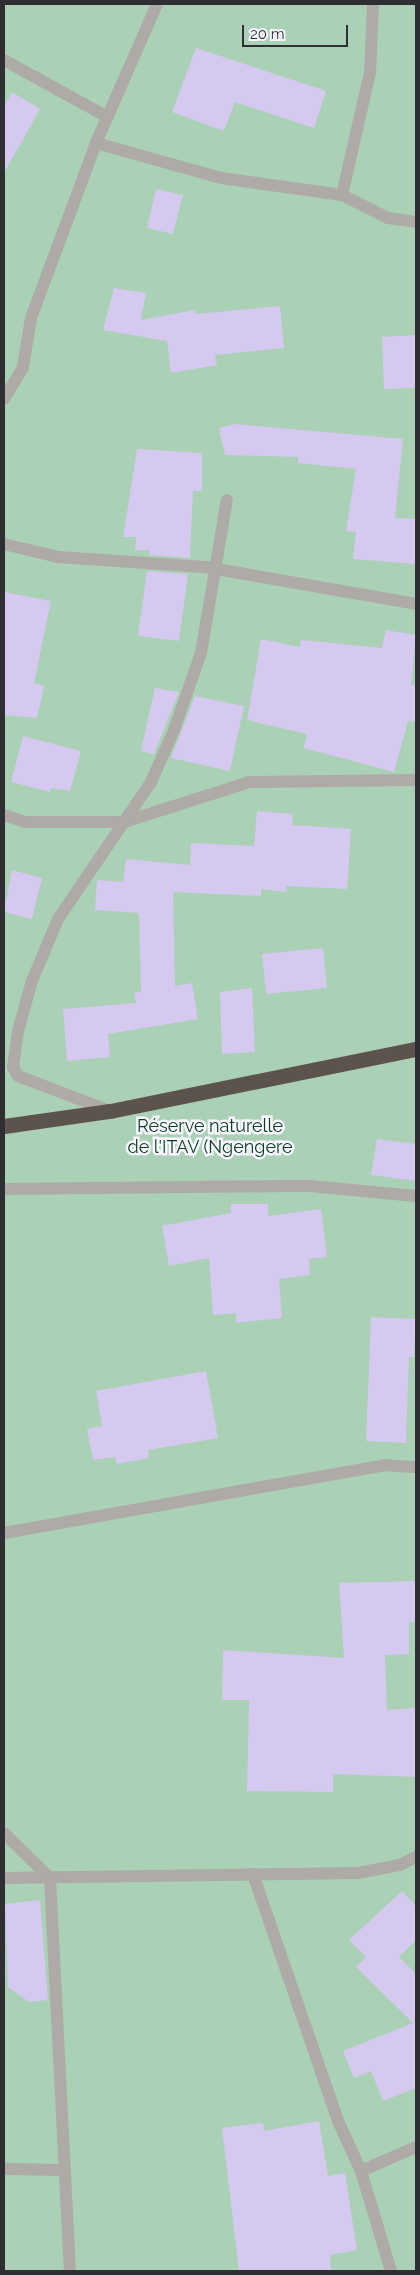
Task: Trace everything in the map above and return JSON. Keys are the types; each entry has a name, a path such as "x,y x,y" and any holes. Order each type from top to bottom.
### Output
{"highway":[{"path":"4,1126 110,1111 416,1050"}],"street":[{"path":"4,399 23,367 31,318 106,116 156,4"},
{"path":"342,195 370,73 373,4"},
{"path":"4,60 106,116"},
{"path":"96,143 221,178 342,195 388,218 416,222"},
{"path":"110,1111 18,1076 13,1067 32,981 58,919 151,782 174,730 200,653 218,570 227,500"},
{"path":"4,544 58,557 218,570 416,604"},
{"path":"4,815 26,822 124,822 249,782 416,780"},
{"path":"4,1189 310,1186 416,1196"},
{"path":"4,1533 384,1465 416,1467"},
{"path":"4,1834 50,1878 70,2271"},
{"path":"4,1878 358,1873 400,1865 416,1857"},
{"path":"400,1865 416,1870"},
{"path":"253,1874 338,2121 361,2171 391,2271"},
{"path":"361,2171 416,2147"},
{"path":"4,2169 65,2170"}],"green space":[{"name":"Réserve naturelle de l'ITAV (Ngengere","path":"4,4 416,4 416,2271 4,2271"}],"building":[{"path":"196,48 326,91 314,128 235,102 224,131 172,112"},
{"path":"12,92 40,109 4,173 4,107"},
{"path":"156,189 183,195 173,234 147,228"},
{"path":"114,288 146,293 141,320 195,310 196,314 280,306 284,348 215,355 217,365 171,373 167,341 103,330"},
{"path":"416,335 416,388 384,389 382,337"},
{"path":"235,424 403,439 395,518 416,519 416,564 353,559 356,532 346,531 356,469 298,463 298,457 225,455 219,428"},
{"path":"137,449 202,453 202,491 193,491 190,558 149,555 150,550 135,550 136,537 123,537"},
{"path":"147,571 188,574 179,641 138,636"},
{"path":"4,592 51,601 34,683 44,686 37,718 4,715"},
{"path":"386,630 416,635 411,685 416,686 416,722 408,721 394,772 304,748 307,734 247,720 261,639 300,647 301,640 382,648"},
{"path":"155,688 179,692 154,754 141,751"},
{"path":"195,696 244,706 230,771 171,758"},
{"path":"23,736 81,751 70,791 51,788 50,792 11,782"},
{"path":"257,811 293,814 292,825 351,829 347,889 286,886 286,892 261,889 261,896 173,892 175,986 192,983 198,1019 108,1034 110,1057 67,1061 63,1009 136,1003 134,993 141,992 139,913 95,910 97,880 123,882 126,859 190,865 191,843 254,846"},
{"path":"12,870 42,878 32,919 4,912"},
{"path":"323,948 327,988 266,994 262,954"},
{"path":"252,988 255,1052 222,1054 220,992"},
{"path":"377,1139 416,1144 416,1181 371,1175"},
{"path":"231,1204 268,1204 268,1216 321,1209 327,1257 309,1259 310,1275 279,1279 282,1318 236,1323 236,1313 213,1315 209,1258 169,1266 162,1226 231,1213"},
{"path":"371,1317 416,1319 414,1357 409,1357 406,1443 366,1441"},
{"path":"206,1371 218,1438 148,1450 149,1458 117,1464 115,1457 93,1460 87,1429 102,1426 96,1391"},
{"path":"416,1581 416,1622 409,1622 409,1654 385,1655 387,1710 416,1708 416,1777 333,1774 333,1792 247,1791 249,1700 222,1700 223,1650 344,1658 339,1583"},
{"path":"402,1891 416,1906 416,1940 399,1957 416,1974 416,2088 383,2101 371,2071 354,2078 343,2051 413,2023 356,1967 366,1957 349,1940"},
{"path":"40,1900 48,2000 29,2002 8,1987 5,1904"},
{"path":"319,2121 328,2176 345,2173 357,2250 330,2255 331,2271 239,2271 222,2128 263,2123 264,2131"}]}
